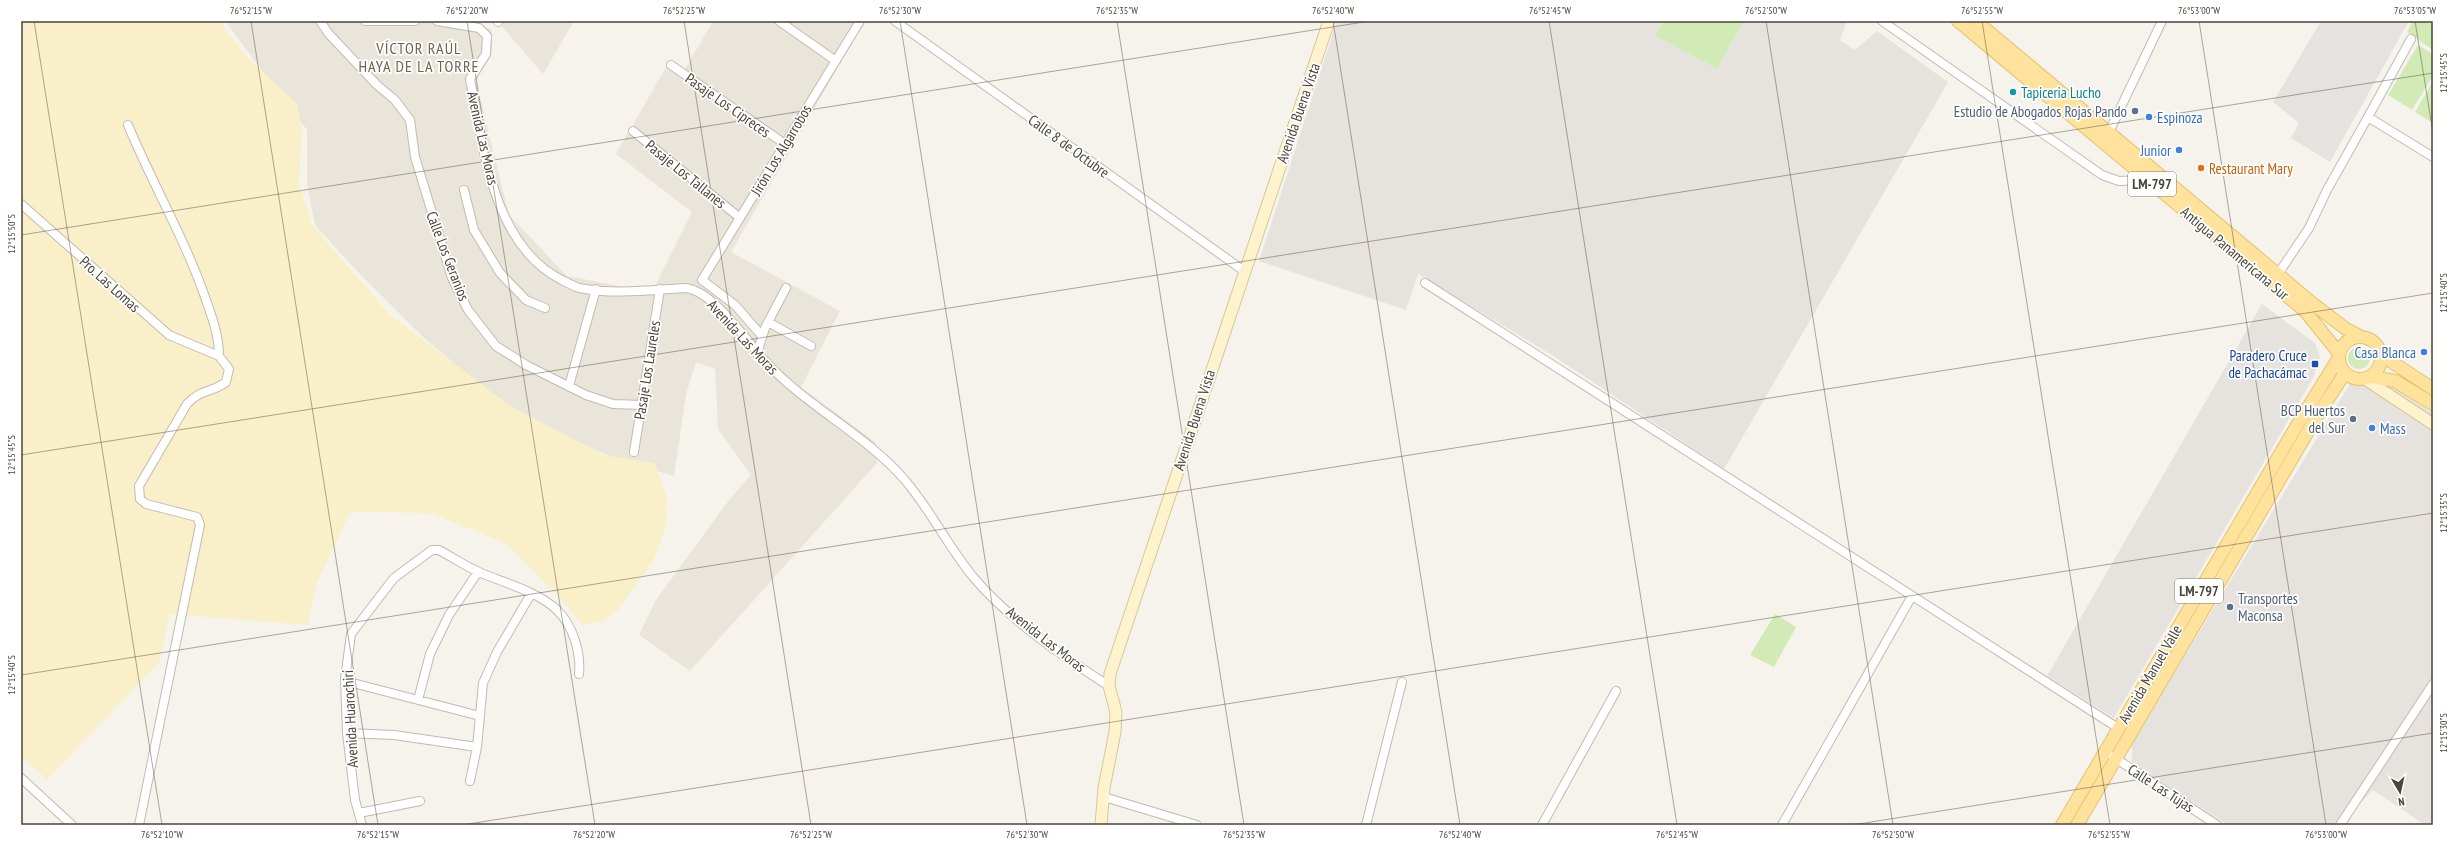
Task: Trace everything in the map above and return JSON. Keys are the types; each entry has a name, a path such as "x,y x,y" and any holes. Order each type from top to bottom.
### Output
{"main road":[{"name":"Antigua Panamericana Sur","path":"1958,21 2146,180 2173,194 2278,274 2334,320 2361,337"},
{"name":"Antigua Panamericana Sur","path":"1976,21 2109,132 2173,194 2305,311 2339,356"},
{"name":"LM-797","path":"2345,373 2339,356 2345,343 2361,337 2373,341 2380,351"},
{"path":"2368,378 2376,373 2381,363 2380,351"},
{"path":"2380,351 2392,362 2433,389"},
{"name":"Avenida Manuel Valle","path":"2077,825 2116,759 2311,413 2339,356"},
{"name":"Avenida Manuel Valle","path":"2062,825 2104,751 2311,413 2345,373"},
{"path":"2345,373 2353,378 2394,381 2433,404"}],"street":[{"name":"Calle Los Geranios","path":"320,21 361,68 395,100 410,120 415,157 429,207 452,278 468,310 496,346 526,365 568,386 613,404 642,405"},
{"path":"365,21 415,21"},
{"name":"Avenida Las Moras","path":"437,21 479,28 487,36 486,54 470,79 493,187 514,236 534,261 552,274 578,288 616,291 693,289 702,294 736,326 757,353 779,377 810,403 869,444 904,479 974,578 1024,626 1109,686"},
{"path":"779,21 836,61"},
{"name":"Jirón Los Algarrobos","path":"762,336 735,305 702,280 860,21"},
{"name":"Calle 8 de Octubre","path":"895,21 1244,271"},
{"name":"Avenida Buena Vista","path":"1101,825 1104,797 1115,732 1116,712 1109,686 1112,667 1329,21"},
{"path":"1882,21 2102,175 2119,181 2146,180"},
{"path":"2109,132 2162,21"},
{"path":"2278,274 2309,228 2327,190 2411,39"},
{"name":"Pasaje Los Cipreces","path":"671,65 785,144"},
{"path":"2368,117 2433,157"},
{"path":"128,125 152,182 196,270 219,337 219,356 229,369 226,382 220,387 207,389 195,395 187,404 139,486 140,498 146,504 197,517 200,524 139,825"},
{"name":"Pasaje Los Tallanes","path":"633,131 740,218"},
{"path":"464,190 474,230 500,273 526,300 545,308"},
{"name":"Pro. Las Lomas","path":"21,204 169,335 206,352 219,356"},
{"path":"1425,283 2118,728"},
{"path":"757,353 768,322 786,288"},
{"path":"568,386 596,289"},
{"name":"Pasaje Los Laureles","path":"634,452 660,289"},
{"path":"768,322 811,346"},
{"path":"2368,378 2433,424"},
{"name":"Avenida Huarochirí","path":"362,825 358,813 347,733 345,682 351,634 394,578 432,550 439,550 478,572"},
{"path":"418,700 430,654 449,615 478,572 531,594 557,610 572,633 580,659 579,674"},
{"path":"470,781 477,747 483,683 497,652 531,594"},
{"path":"1782,825 1912,596"},
{"path":"345,682 480,716"},
{"path":"1366,825 1402,682"},
{"path":"2340,825 2433,684"},
{"path":"1542,825 1616,691"},
{"path":"347,733 394,734 477,747"},
{"name":"Calle Las Tujas","path":"2104,751 2216,825"},
{"path":"21,778 72,825"},
{"path":"1104,797 1197,825"},
{"path":"358,813 420,801"}],"shaded area":[{"path":"225,21 454,21 478,23 492,30 492,54 476,81 509,215 567,276 652,292 692,212 616,154 670,60 685,69 713,21 865,21 731,252 840,311 801,387 875,442 877,463 690,671 639,635 656,600 729,500 751,475 718,429 715,369 696,362 686,394 674,476 616,459 513,413 423,337 355,269 315,225 307,184 307,130"},
{"path":"497,21 574,21 543,74"},
{"path":"1337,21 1663,21 1655,36 1717,69 1744,21 1847,21 1840,40 1855,50 1877,31 1948,82 1724,469 1555,357 1418,274 1406,310 1259,261"},
{"path":"2321,21 2409,21 2330,162 2291,138 2299,123 2273,102"},
{"path":"2262,304 2315,343 2320,357 2313,378 2114,718 2047,676"},
{"path":"2383,381 2433,413 2433,825 2425,825 2373,790 2339,825 2228,825 2132,763 2132,743 2351,382"}],"green space":[{"path":"1663,21 1744,21 1717,69 1655,36"},
{"path":"2413,21 2433,21 2433,50 2407,32"},
{"path":"2418,45 2433,54 2433,76 2412,110 2388,95"},
{"path":"2433,81 2433,123 2415,112"},
{"path":"2359,347 2367,350 2370,358 2367,366 2359,369 2351,366 2348,358 2351,350"},
{"path":"1775,614 1796,627 1774,667 1750,655"}],"sand":[{"path":"21,21 219,21 246,56 297,104 302,130 299,183 312,225 390,315 509,405 603,455 655,463 667,498 666,527 653,561 617,611 604,622 582,624 564,602 505,543 430,513 350,512 317,583 308,625 170,614 159,663 47,779 21,757"}],"place":[{"name":"Tapiceria Lucho","path":"2013,92"},
{"name":"Estudio de Abogados Rojas Pando","path":"2135,111"},
{"name":"Espinoza","path":"2149,117"},
{"name":"Junior","path":"2179,150"},
{"name":"Restaurant Mary","path":"2201,168"},
{"name":"Casa Blanca","path":"2424,352"},
{"name":"Paradero Cruce de Pachacámac","path":"2315,364"},
{"name":"BCP Huertos del Sur","path":"2353,419"},
{"name":"Mass","path":"2372,428"},
{"name":"Transportes Maconsa","path":"2230,607"}],"district":[{"name":"VÍCTOR RAÚL HAYA DE LA TORRE","path":"419,57"}]}
